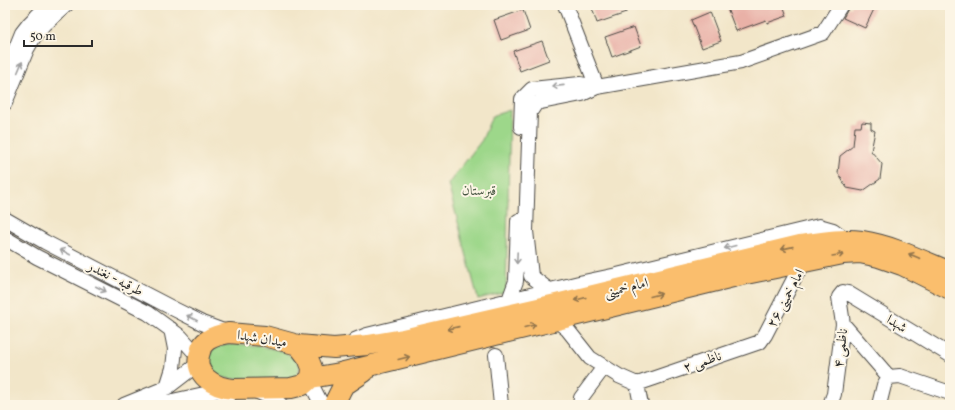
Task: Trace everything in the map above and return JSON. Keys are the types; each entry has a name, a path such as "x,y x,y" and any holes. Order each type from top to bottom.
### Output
{"highway":[{"name":"امام خمینی","path":"298,345 334,348 368,345 403,339 556,304 618,282 800,244 840,240 861,241 885,246 910,254 950,272"},
{"name":"امام خمینی","path":"310,379 374,365 741,274 843,254 860,253 879,256 902,265 950,289"},
{"name":"میدان شهدا","path":"198,360 202,346 208,340 216,336 229,333 265,336 298,345 308,358 312,368 310,379"},
{"path":"198,360 199,370 211,383 234,393 291,388 303,385 310,379"},
{"path":"334,405 343,386 374,365"}],"street":[{"path":"5,75 22,33 48,5"},
{"path":"5,103 27,49 34,37 44,25 66,5"},
{"path":"565,5 597,87"},
{"path":"516,281 523,283 528,281 530,276 526,231 532,89 580,84 597,87 741,62 823,33 841,5"},
{"path":"509,300 516,281 522,99 531,98"},
{"name":"طرقبه - نغندر","path":"5,219 45,242 174,309 202,323 229,333"},
{"path":"5,238 37,257 148,313 181,337 198,360 167,387 124,405"},
{"name":"امام خمینی ۲۶","path":"766,335 796,275 805,261"},
{"path":"530,276 549,290"},
{"path":"334,348 367,335 579,283 618,282"},
{"name":"ناظمی ۴","path":"830,405 834,394 843,324 839,297 843,292"},
{"name":"شهدا","path":"843,292 848,292 949,354"},
{"path":"556,320 567,329 590,358 619,376 637,384 641,405"},
{"path":"843,324 889,377"},
{"path":"167,387 173,368 175,349 171,329"},
{"name":"ناظمی ۲","path":"637,384 760,342 766,335"},
{"path":"496,355 501,405"},
{"path":"580,405 581,398 604,367"},
{"path":"889,377 900,376 950,393"},
{"path":"879,405 884,385 889,377"},
{"path":"310,379 322,405"},
{"path":"145,405 234,393 270,398 280,405"}],"green space":[{"name":"قبرستان","path":"510,110 506,292 478,299 448,184 482,140 492,116"},
{"path":"236,344 269,348 286,353 298,362 300,366 298,374 293,379 233,379 218,376 210,368 209,356 215,348 224,345"}],"building":[{"path":"591,5 624,5 626,13 597,23"},
{"path":"726,5 783,5 787,16 767,23 766,20 736,31"},
{"path":"852,5 876,5 865,28 843,18 849,7 851,8"},
{"path":"523,10 530,30 501,40 494,20"},
{"path":"710,12 721,41 702,48 691,20"},
{"path":"634,27 641,46 612,57 605,37"},
{"path":"542,41 549,60 520,71 513,51"},
{"path":"862,122 871,123 871,129 875,131 871,151 882,164 880,179 863,191 847,188 838,173 840,156 853,146 855,127 861,127"}]}
